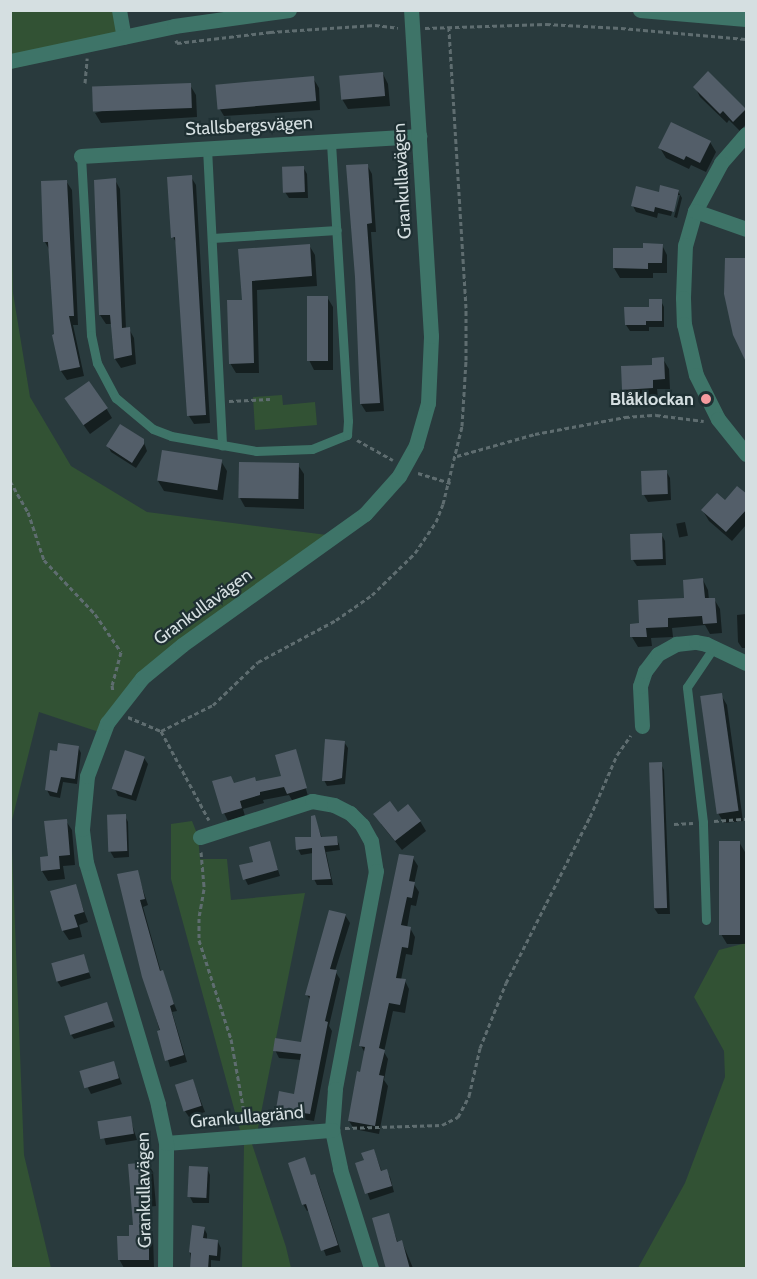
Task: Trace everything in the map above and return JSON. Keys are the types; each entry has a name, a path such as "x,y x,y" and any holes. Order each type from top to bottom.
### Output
{"street":[{"path":"119,10 124,37"},
{"path":"10,61 174,26 289,10"},
{"name":"Grankullavägen","path":"165,1269 166,1143 158,1104 90,881 83,846 82,811 87,776 97,743 115,710 142,678 182,645 365,514 405,466 423,424 431,372 411,10"},
{"path":"640,10 747,19"},
{"path":"747,134 722,163 695,211 685,245 684,324 696,375 718,419 747,454"},
{"name":"Stallsbergsvägen","path":"81,156 419,136"},
{"path":"695,211 747,229"},
{"path":"642,726 640,686 650,662 657,654 676,644 696,642 714,647 747,663"},
{"path":"207,834 312,801 334,805 350,813 362,825 371,840 376,871 335,1089 332,1130 340,1169 371,1269"},
{"name":"Grankullagränd","path":"166,1143 332,1130"}],"lane":[{"path":"81,156 91,335 103,378 116,398 153,429 171,436 256,451 312,449 346,435 347,401 331,141"},
{"path":"207,148 222,446"},
{"path":"212,238 337,230"},
{"path":"706,920 703,822 687,687 714,647"}],"path":[{"path":"174,26 177,43 270,32 375,25 412,29 546,24 747,39"},
{"path":"161,731 213,705 258,662 336,620 388,580 415,553 436,522 457,456 464,397 466,308 449,27"},
{"path":"85,83 88,44"},
{"path":"220,402 270,399"},
{"path":"457,456 598,420 648,415 710,422 718,419"},
{"path":"10,481 28,512 44,560 95,614 121,652 112,685 115,710 161,731 207,834 199,940 231,1039 243,1097 248,1137"},
{"path":"332,1130 442,1125 458,1117 469,1096 480,1048 506,983 590,817 617,755 633,733 642,726"},
{"path":"722,821 747,819"},
{"path":"674,824 703,822"}],"green space":[{"path":"10,11 116,11 120,43 11,69"},
{"path":"10,164 13,293 30,397 71,466 147,512 343,537 247,602 147,681 105,734 39,712 11,824 24,1155 51,1268 10,1268"},
{"path":"282,395 283,405 315,402 317,425 255,430 253,397"},
{"path":"192,821 198,836 200,859 227,859 231,900 305,893 255,1143 252,1144 291,1268 242,1268 244,1145 171,879 171,824"},
{"path":"746,943 746,1268 638,1268 685,1183 725,1077 724,1051 694,997 719,950"}],"building":[{"path":"708,71 746,109 733,122 723,111 720,114 693,87"},
{"path":"383,72 385,96 341,100 339,76"},
{"path":"314,76 316,101 218,110 215,85"},
{"path":"191,83 192,108 93,111 92,86"},
{"path":"671,122 711,141 700,163 686,156 684,160 658,148"},
{"path":"368,164 372,223 367,224 380,403 360,404 355,277 346,165"},
{"path":"304,166 305,192 283,193 282,167"},
{"path":"192,175 206,415 187,416 175,237 171,238 167,177"},
{"path":"116,178 122,328 130,327 132,355 114,359 110,315 99,315 94,180"},
{"path":"67,180 74,316 69,316 80,367 60,371 52,335 54,334 48,242 43,242 41,181"},
{"path":"660,185 679,190 674,212 655,207 654,212 631,206 636,186 659,192"},
{"path":"643,243 663,244 662,263 648,263 648,269 613,268 613,248 643,248"},
{"path":"310,244 312,276 252,281 254,363 229,364 227,300 242,300 238,249"},
{"path":"725,258 747,258 747,364 733,335 724,294"},
{"path":"307,296 328,296 328,361 307,361"},
{"path":"649,299 662,299 662,321 646,321 646,325 625,325 624,307 649,307"},
{"path":"664,357 665,379 653,380 653,388 622,390 621,366 652,365 652,358"},
{"path":"89,381 108,408 83,425 64,398"},
{"path":"120,424 144,439 144,444 132,463 106,446"},
{"path":"162,450 222,460 217,490 157,481"},
{"path":"239,462 299,463 298,499 238,498"},
{"path":"667,470 668,494 642,495 641,471"},
{"path":"737,486 747,494 747,509 726,532 701,510 717,493 725,500"},
{"path":"662,533 663,559 631,560 630,534"},
{"path":"703,578 705,598 715,598 717,623 703,624 702,616 668,618 668,627 646,628 647,637 630,637 630,624 639,623 638,600 684,598 683,580"},
{"path":"722,693 739,811 717,814 700,696"},
{"path":"325,739 345,741 342,778 322,781"},
{"path":"58,743 79,746 75,779 61,777 57,793 45,790 50,750 57,751"},
{"path":"296,749 307,788 287,794 284,787 260,792 260,795 240,801 242,808 222,814 212,781 231,776 234,783 255,777 256,781 281,776 275,755"},
{"path":"125,750 145,757 132,796 112,789"},
{"path":"649,762 662,762 667,908 654,908"},
{"path":"390,801 398,812 408,804 421,821 395,841 373,814"},
{"path":"126,814 127,851 108,852 107,815"},
{"path":"315,815 321,837 337,836 338,845 324,846 331,879 312,880 312,848 296,850 295,837 311,837 311,816"},
{"path":"67,819 70,855 59,856 60,869 41,871 40,857 48,856 44,821"},
{"path":"270,841 278,870 243,880 239,865 253,862 249,847"},
{"path":"719,841 740,841 740,935 719,935"},
{"path":"399,854 414,856 409,881 415,882 412,898 407,897 401,925 411,927 408,948 402,947 396,978 406,979 400,1005 389,1003 379,1048 385,1050 379,1075 384,1076 375,1126 348,1121 357,1071 360,1072 365,1047 359,1046"},
{"path":"138,870 145,899 140,900 160,971 163,970 174,1004 170,1006 184,1055 165,1061 157,1031 160,1030 142,977 117,874"},
{"path":"76,884 84,912 74,915 78,927 62,931 50,891"},
{"path":"329,910 346,914 330,969 337,970 325,1021 328,1022 310,1114 276,1109 279,1091 294,1094 301,1054 273,1051 275,1038 301,1042 310,996 305,995"},
{"path":"84,954 89,972 57,982 51,963"},
{"path":"107,1002 113,1021 70,1035 64,1016"},
{"path":"114,1061 119,1078 84,1088 79,1071"},
{"path":"193,1079 202,1106 184,1112 175,1085"},
{"path":"131,1116 134,1134 100,1139 97,1121"},
{"path":"374,1149 381,1171 387,1169 392,1186 365,1194 355,1163 364,1160 361,1153"},
{"path":"305,1157 311,1175 315,1174 338,1245 321,1251 306,1204 302,1205 288,1163"},
{"path":"149,1162 152,1198 143,1198 145,1225 149,1225 149,1260 118,1260 117,1236 129,1236 129,1225 133,1225 128,1164"},
{"path":"189,1166 208,1167 206,1198 187,1197"},
{"path":"389,1213 397,1242 402,1240 410,1269 386,1269 372,1218"},
{"path":"192,1225 205,1227 203,1238 218,1240 217,1256 209,1255 208,1269 190,1269"}],"place":[{"name":"Blåklockan","path":"706,399"}]}
